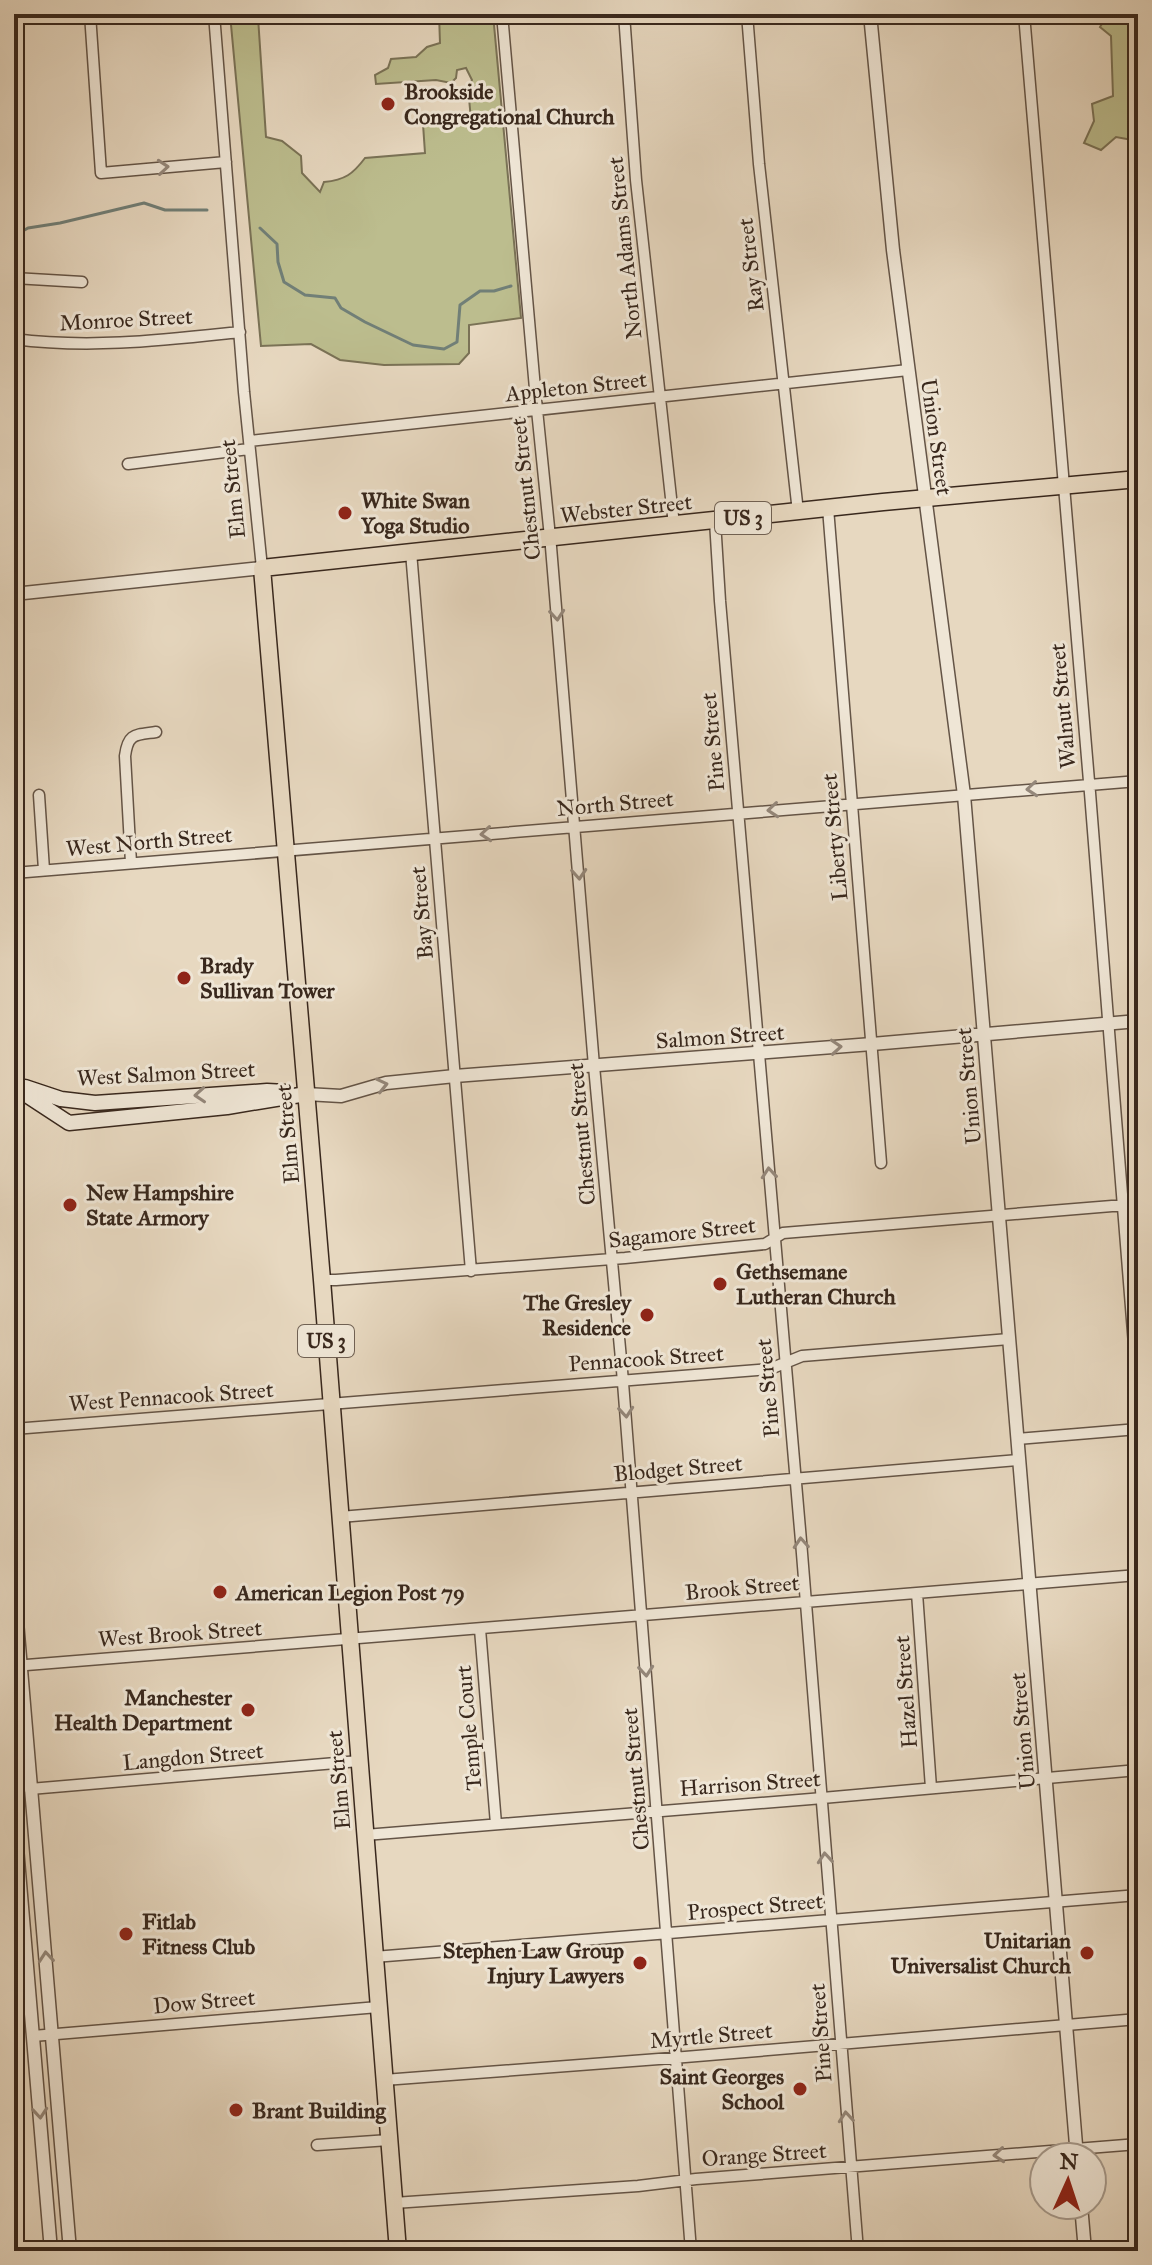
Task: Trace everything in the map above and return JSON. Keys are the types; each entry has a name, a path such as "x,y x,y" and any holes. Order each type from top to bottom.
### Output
{"main road":[{"name":"Webster Street","path":"262,568 925,498 1138,479"},
{"name":"Elm Street","path":"262,568 322,1280 398,2251"},
{"name":"West Salmon Street","path":"14,1085 61,1099 95,1103 267,1091 306,1094"},
{"name":"West Salmon Street","path":"14,1085 69,1123 227,1107 306,1094"}],"street":[{"path":"14,17 40,14"},
{"path":"90,14 101,173 226,162"},
{"name":"Elm Street","path":"214,14 262,568"},
{"name":"Chestnut Street","path":"502,14 613,1259 691,2251"},
{"name":"North Adams Street","path":"624,14 636,180 674,525"},
{"name":"Ray Street","path":"747,14 759,164 798,512"},
{"name":"Union Street","path":"870,14 893,250 964,795 1076,2141"},
{"name":"Walnut Street","path":"1024,14 1138,1395"},
{"path":"14,278 82,282"},
{"name":"Monroe Street","path":"14,339 59,344 112,344 240,332"},
{"name":"Appleton Street","path":"128,464 249,445 537,410 908,370"},
{"name":"Liberty Street","path":"828,508 881,1163"},
{"name":"Pine Street","path":"715,521 858,2251"},
{"name":"Bay Street","path":"411,552 471,1271"},
{"path":"14,594 262,568"},
{"path":"131,863 126,747 132,736 156,732"},
{"name":"North Street","path":"287,850 1138,781"},
{"path":"39,795 44,870"},
{"name":"West North Street","path":"14,873 287,850"},
{"name":"Salmon Street","path":"306,1094 341,1096 386,1083 455,1076 1138,1021"},
{"name":"Sagamore Street","path":"322,1280 613,1259 760,1245 783,1233 1138,1206"},
{"name":"Pennacook Street","path":"331,1403 770,1369 802,1356 1009,1339"},
{"name":"West Pennacook Street","path":"14,1429 331,1403"},
{"path":"1017,1439 1138,1429"},
{"name":"Blodget Street","path":"340,1517 1019,1460"},
{"name":"Brook Street","path":"349,1640 1138,1575"},
{"path":"14,1586 17,1665 53,2034 70,2251"},
{"name":"Hazel Street","path":"917,1593 931,1788"},
{"name":"Temple Court","path":"480,1629 496,1824"},
{"name":"West Brook Street","path":"17,1665 349,1640"},
{"name":"Langdon Street","path":"30,1789 359,1761"},
{"name":"Harrison Street","path":"365,1835 1138,1770"},
{"path":"14,1812 51,2251"},
{"name":"Prospect Street","path":"374,1957 1138,1895"},
{"name":"Dow Street","path":"33,2036 378,2007"},
{"name":"Myrtle Street","path":"384,2080 1138,2019"},
{"path":"317,2145 389,2140"},
{"name":"Orange Street","path":"1108,2148 1138,2144"},
{"name":"Orange Street","path":"394,2203 1028,2156"},
{"path":"1082,2221 1085,2251"}],"green space":[{"path":"230,14 294,14 258,17 266,137 282,141 301,156 302,173 320,192 324,182 348,175 365,158 425,153 423,124 471,120 468,87 472,80 466,68 457,70 456,78 451,83 436,80 376,84 375,75 388,68 391,59 416,57 427,47 440,43 439,14 493,14 521,318 469,325 469,353 459,364 384,365 340,360 311,344 261,346"},
{"path":"1108,14 1138,14 1138,141 1116,137 1101,150 1084,143 1094,121 1092,104 1113,96 1111,36 1100,27"}],"waterway":[{"path":"14,236 28,228 144,203 165,210 207,210"},
{"path":"260,228 277,244 284,282 305,295 335,298 341,308 413,345 444,349 457,342 460,305 480,291 511,286"}],"railway":[{"path":"14,2168 21,2251"}],"place":[{"name":"Brookside Congregational Church","path":"388,104"},
{"name":"White Swan Yoga Studio","path":"345,513"},
{"name":"Brady Sullivan Tower","path":"184,978"},
{"name":"New Hampshire State Armory","path":"70,1205"},
{"name":"Gethsemane Lutheran Church","path":"720,1284"},
{"name":"The Gresley Residence","path":"647,1315"},
{"name":"American Legion Post 79","path":"220,1592"},
{"name":"Manchester Health Department","path":"248,1710"},
{"name":"Fitlab Fitness Club","path":"126,1934"},
{"name":"Unitarian Universalist Church","path":"1087,1953"},
{"name":"Stephen Law Group Injury Lawyers","path":"640,1963"},
{"name":"Saint Georges School","path":"800,2089"},
{"name":"Brant Building","path":"236,2110"}]}
